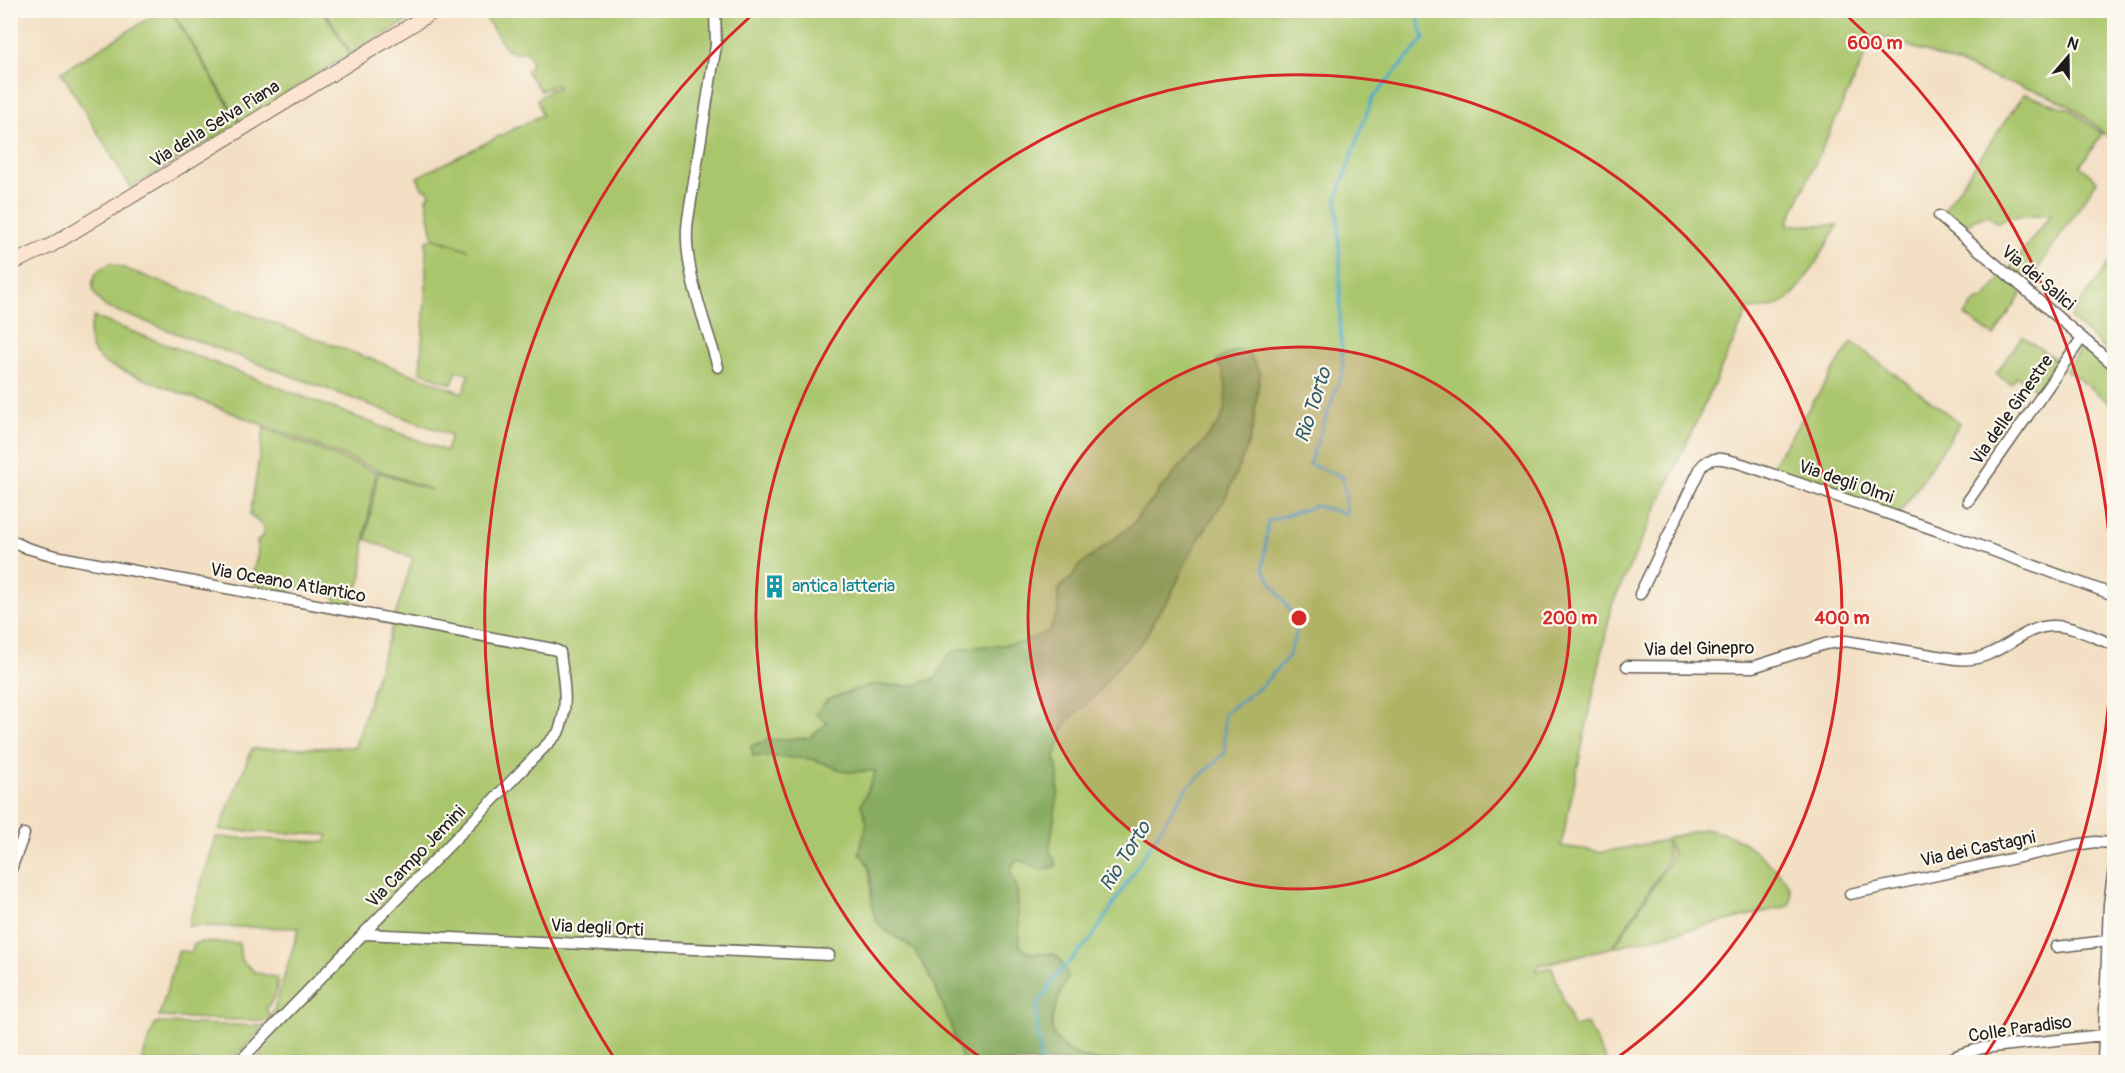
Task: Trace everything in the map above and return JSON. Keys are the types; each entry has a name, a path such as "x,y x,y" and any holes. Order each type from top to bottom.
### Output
{"street":[{"name":"Via della Selva Piana","path":"10,264 44,249 96,218 436,10"},
{"path":"715,10 716,45 686,243 690,266 718,367"},
{"name":"Via dei Salici","path":"1939,216 2115,365"},
{"name":"Via delle Ginestre","path":"1968,501 2082,338"},
{"name":"Via degli Olmi","path":"1640,594 1701,467 1707,460 1718,458 1742,464 1939,531 2115,595"},
{"name":"Via Oceano Atlantico","path":"10,540 27,548 62,557 560,652"},
{"name":"Via del Ginepro","path":"1627,666 1753,667 1825,644 1846,641 1971,660 1992,654 2037,629 2052,626 2070,629 2115,645"},
{"name":"Via Campo Jemini","path":"239,1062 558,733 564,716 565,695 560,652"},
{"path":"10,872 24,834"},
{"name":"Via dei Castagni","path":"1850,894 2090,842 2115,843"},
{"path":"2103,1062 2107,941 2111,881 2115,868"},
{"name":"Via degli Orti","path":"364,934 829,955"},
{"path":"2056,947 2107,941"},
{"name":"Colle Paradiso","path":"1944,1062 1983,1048 2103,1035"}],"green space":[{"path":"161,11 171,11 239,123 131,188 61,72"},
{"path":"172,11 323,11 350,54 240,122"},
{"path":"325,11 424,11 351,54"},
{"path":"481,11 2114,11 2114,142 2080,114 2058,100 1875,34 1787,225 1838,225 1808,275 1788,299 1774,306 1748,310 1612,605 1561,846 1604,852 1665,840 1668,846 1668,856 1665,865 1613,947 1537,966 1535,971 1552,967 1573,1027 1587,1024 1607,1062 258,1062 299,928 188,926 216,837 326,842 327,835 219,830 252,749 355,747 413,558 366,539 378,472 433,491 106,364 95,353 90,343 91,324 94,317 446,451 451,435 106,307 94,291 94,277 101,268 110,263 463,393 469,375 457,371 452,384 420,372 426,286 426,242 432,238 469,250 433,237 426,198 430,195 428,190 422,188 417,177 542,115 537,99 552,89 557,89 558,86 541,91 526,71 531,67 531,59 526,51 514,53 507,50"},
{"path":"2024,94 2071,110 2102,134 2080,166 2097,181 2029,282 2011,267 2051,214 2008,217 1998,223 1987,215 1974,219 1965,228 1944,210"},
{"path":"2114,256 2114,357 2070,318"},
{"path":"2004,275 2022,293 1994,336 1965,315 1975,302 1983,300"},
{"path":"2022,336 2059,362 2038,391 2017,376 2011,384 1996,374"},
{"path":"1852,342 1960,423 1898,516 1769,470"},
{"path":"2084,343 2114,370 2114,395 2109,402 2066,370"},
{"path":"1237,349 1246,352 1251,357 1260,373 1253,427 1246,450 1225,499 1192,550 1168,601 1160,610 1143,641 1116,669 1095,696 1064,726 1055,757 1058,795 1050,845 1050,852 1057,865 1045,870 1017,860 1012,866 1011,873 1017,888 1020,947 1031,953 1053,954 1060,959 1069,977 1062,988 1052,1018 1055,1036 1059,1043 1075,1054 1098,1061 1123,1062 963,1062 942,1004 922,962 910,946 887,932 875,918 869,868 859,853 867,823 861,805 876,771 846,772 812,759 753,756 751,746 768,740 809,738 827,723 816,714 827,700 869,685 911,686 935,679 946,658 953,652 964,648 1021,643 1049,631 1058,612 1058,591 1064,583 1071,578 1079,566 1132,525 1159,490 1218,424 1225,409 1226,385 1222,369 1216,361"},
{"path":"264,428 376,472 365,536 362,575 355,599 348,604 339,603 324,587 309,590 296,586 290,593 270,592 254,584 257,542 262,536 264,527 250,515"},
{"path":"1703,829 1724,834 1751,847 1788,884 1791,891 1789,906 1614,947 1669,863 1672,854 1667,838"},
{"path":"200,942 239,943 241,960 255,972 277,978 275,995 266,1009 270,1016 269,1021 159,1017 178,951 192,952 194,944"},
{"path":"155,1023 265,1026 230,1062 141,1062"}],"waterway":[{"name":"Rio Torto","path":"1040,1062 1036,1008 1056,976 1092,938 1185,790 1225,753 1224,713 1262,686 1288,657 1299,625 1263,569 1268,521 1316,506 1347,514 1343,477 1309,464 1343,371 1337,197 1372,99 1424,39 1416,10"}],"place":[{"name":"antica latteria","path":"774,586"}]}
